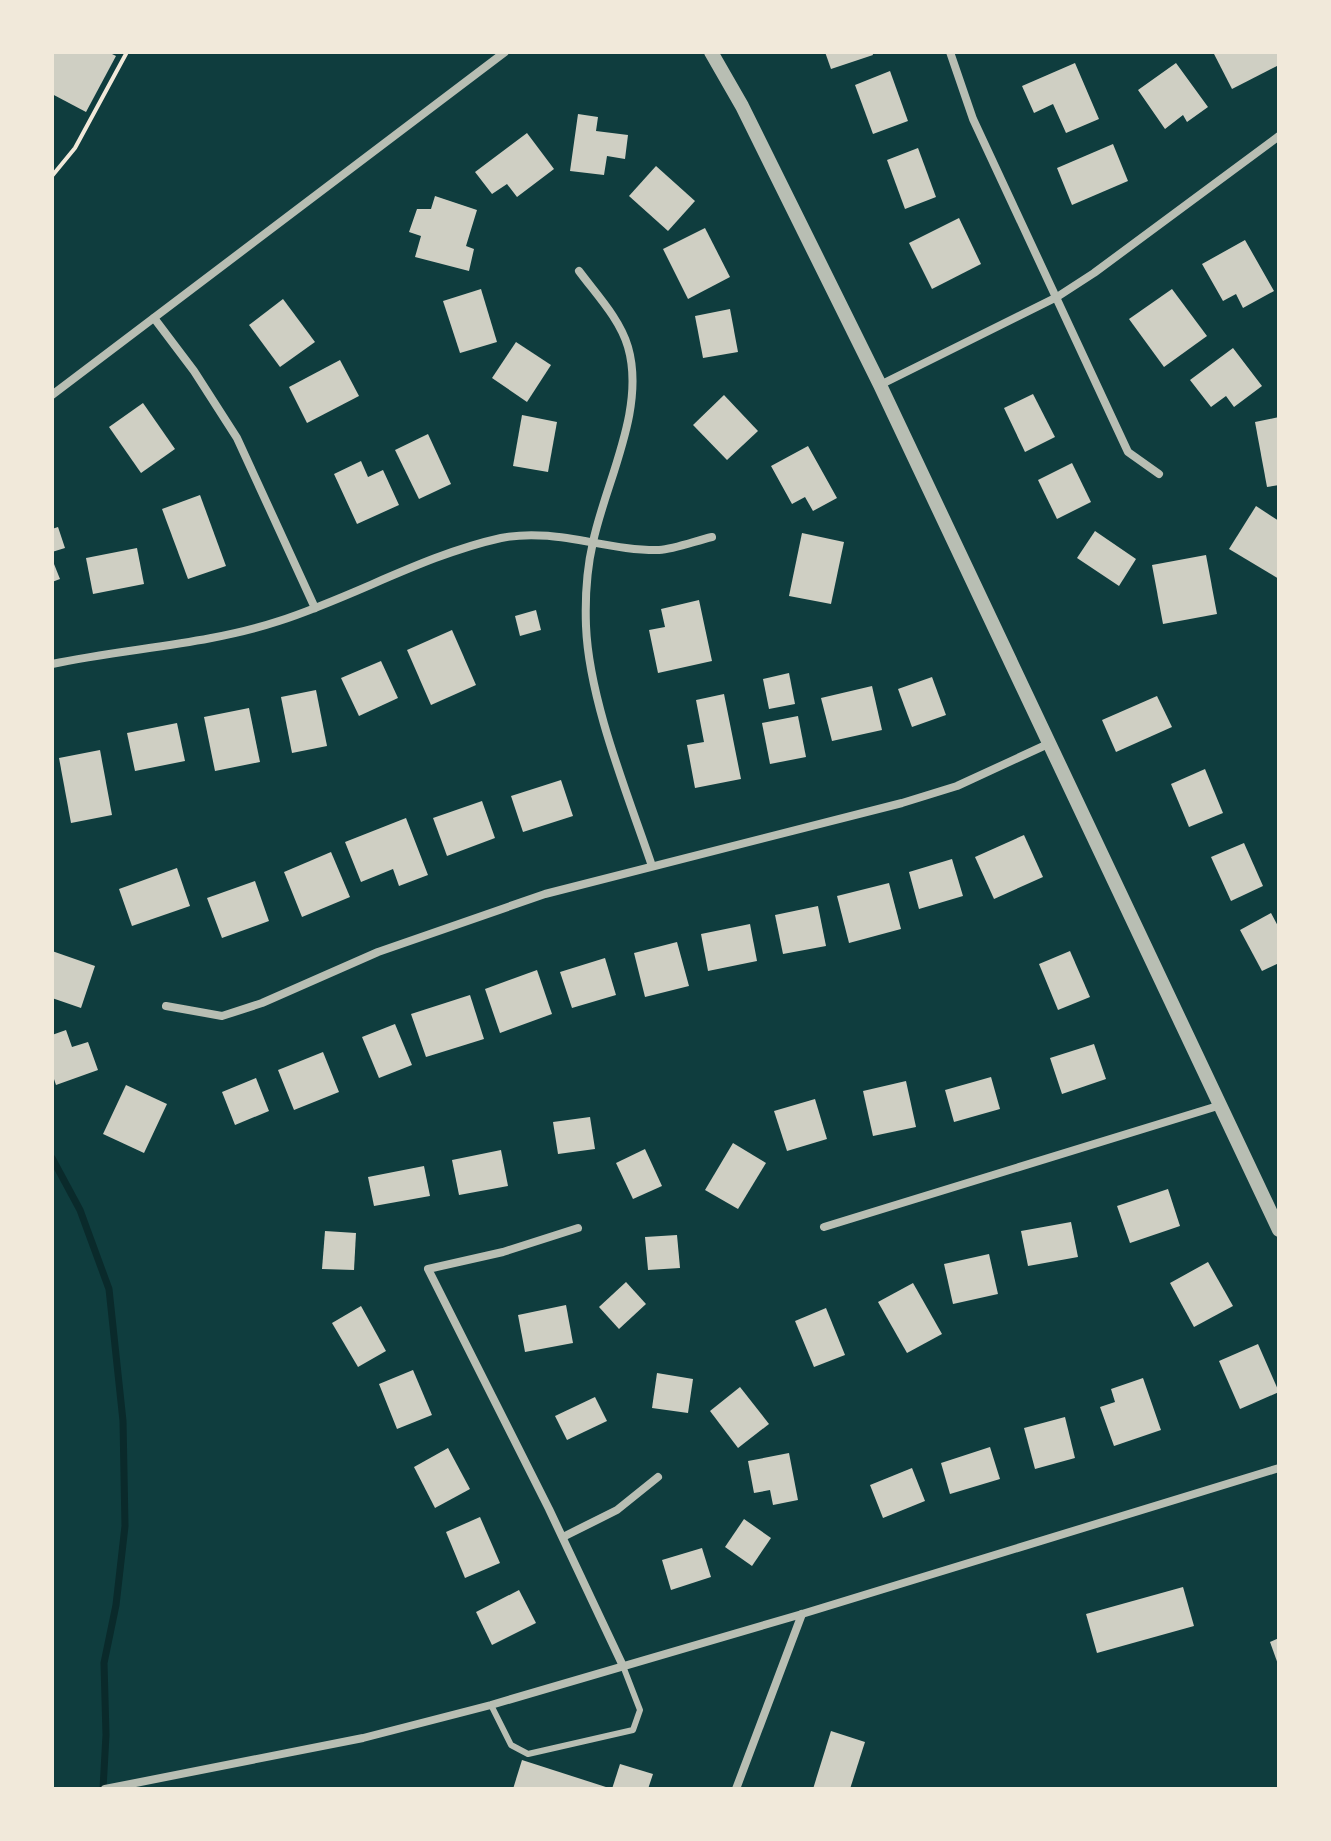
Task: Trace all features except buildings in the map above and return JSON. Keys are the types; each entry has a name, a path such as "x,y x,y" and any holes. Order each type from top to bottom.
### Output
{"street":[{"path":"52,395 505,52"},
{"path":"711,52 742,106 880,385 1279,1230"},
{"path":"950,52 973,119 1128,452 1159,474"},
{"path":"880,385 1057,297 1279,136"},
{"path":"579,271 615,319 628,344 633,373 626,427 593,542 586,626 591,666 605,723 652,866"},
{"path":"154,318 194,371 237,438 315,608"},
{"path":"52,664 241,631 315,608 461,549 504,537 547,534 660,550 712,537"},
{"path":"166,1006 222,1016 262,1003 378,952 485,913 545,894 902,803 957,786 1048,744"},
{"path":"824,1227 1222,1105"},
{"path":"578,1228 503,1252 428,1269 563,1537 623,1666"},
{"path":"105,1789 363,1738 491,1705 802,1614 1279,1468"},
{"path":"563,1537 617,1510 658,1477"},
{"path":"736,1789 802,1614"}],"lane":[{"path":"491,1705 511,1745 528,1754 633,1730 640,1710 623,1666"}],"path":[{"path":"52,176 75,148 127,52"}],"waterway":[{"path":"52,1158 80,1210 109,1289 123,1421 125,1526 116,1605 104,1663 106,1735 103,1789"}]}
